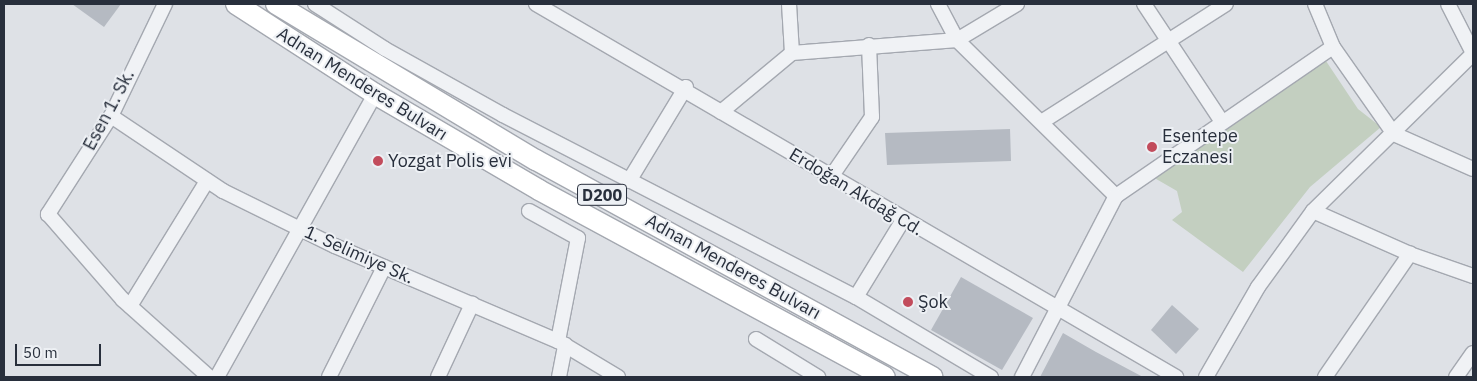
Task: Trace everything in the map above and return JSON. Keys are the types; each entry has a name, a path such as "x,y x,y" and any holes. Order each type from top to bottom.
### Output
{"highway":[{"name":"Adnan Menderes Bulvarı","path":"236,4 375,94 539,190 885,377"},
{"name":"Adnan Menderes Bulvarı","path":"276,4 492,134 933,377"}],"street":[{"name":"Esen 1. Sk.","path":"130,306 48,214 110,116 165,4"},
{"path":"315,4 385,49 503,115 856,297 991,377"},
{"name":"Erdoğan Akdağ Cd.","path":"536,4 686,87 721,112 1056,311 1176,377"},
{"path":"790,4 792,53"},
{"path":"938,4 957,40 1043,121 1116,196"},
{"path":"721,112 792,53 869,44 957,40 1017,4"},
{"path":"1144,4 1222,122"},
{"path":"1043,121 1167,39 1226,4"},
{"path":"1314,4 1333,47 1394,134 1473,169"},
{"path":"1206,377 1258,287 1313,210 1394,134 1473,54 1448,4"},
{"path":"831,177 872,117 869,44"},
{"path":"1022,377 1116,196 1333,47"},
{"path":"629,181 686,87"},
{"path":"217,377 375,94"},
{"path":"492,134 503,115"},
{"name":"1. Selimiye Sk.","path":"110,116 207,180 299,228 384,267 562,343 618,377"},
{"path":"207,180 130,306 209,377"},
{"path":"529,210 578,238 562,343 559,377"},
{"path":"1313,210 1410,254 1473,276"},
{"path":"856,297 903,220"},
{"path":"1325,377 1410,254"},
{"path":"329,377 384,267"},
{"path":"438,377 472,304"},
{"path":"756,340 818,377"},
{"path":"1456,377 1473,353"}],"green space":[{"path":"1326,61 1358,109 1381,127 1310,187 1243,272 1172,220 1182,212 1177,191 1151,176"}],"building":[{"path":"72,4 121,4 104,27"},
{"path":"1010,129 1011,161 887,165 885,133"},
{"path":"961,277 1033,318 1002,370 931,330"},
{"path":"1172,305 1199,329 1176,354 1151,330"},
{"path":"1063,333 1096,352 1143,377 1040,377"}],"place":[{"name":"Esentepe Eczanesi","path":"1152,147"},
{"name":"Yozgat Polis evi","path":"378,161"},
{"name":"Şok","path":"908,302"}]}
